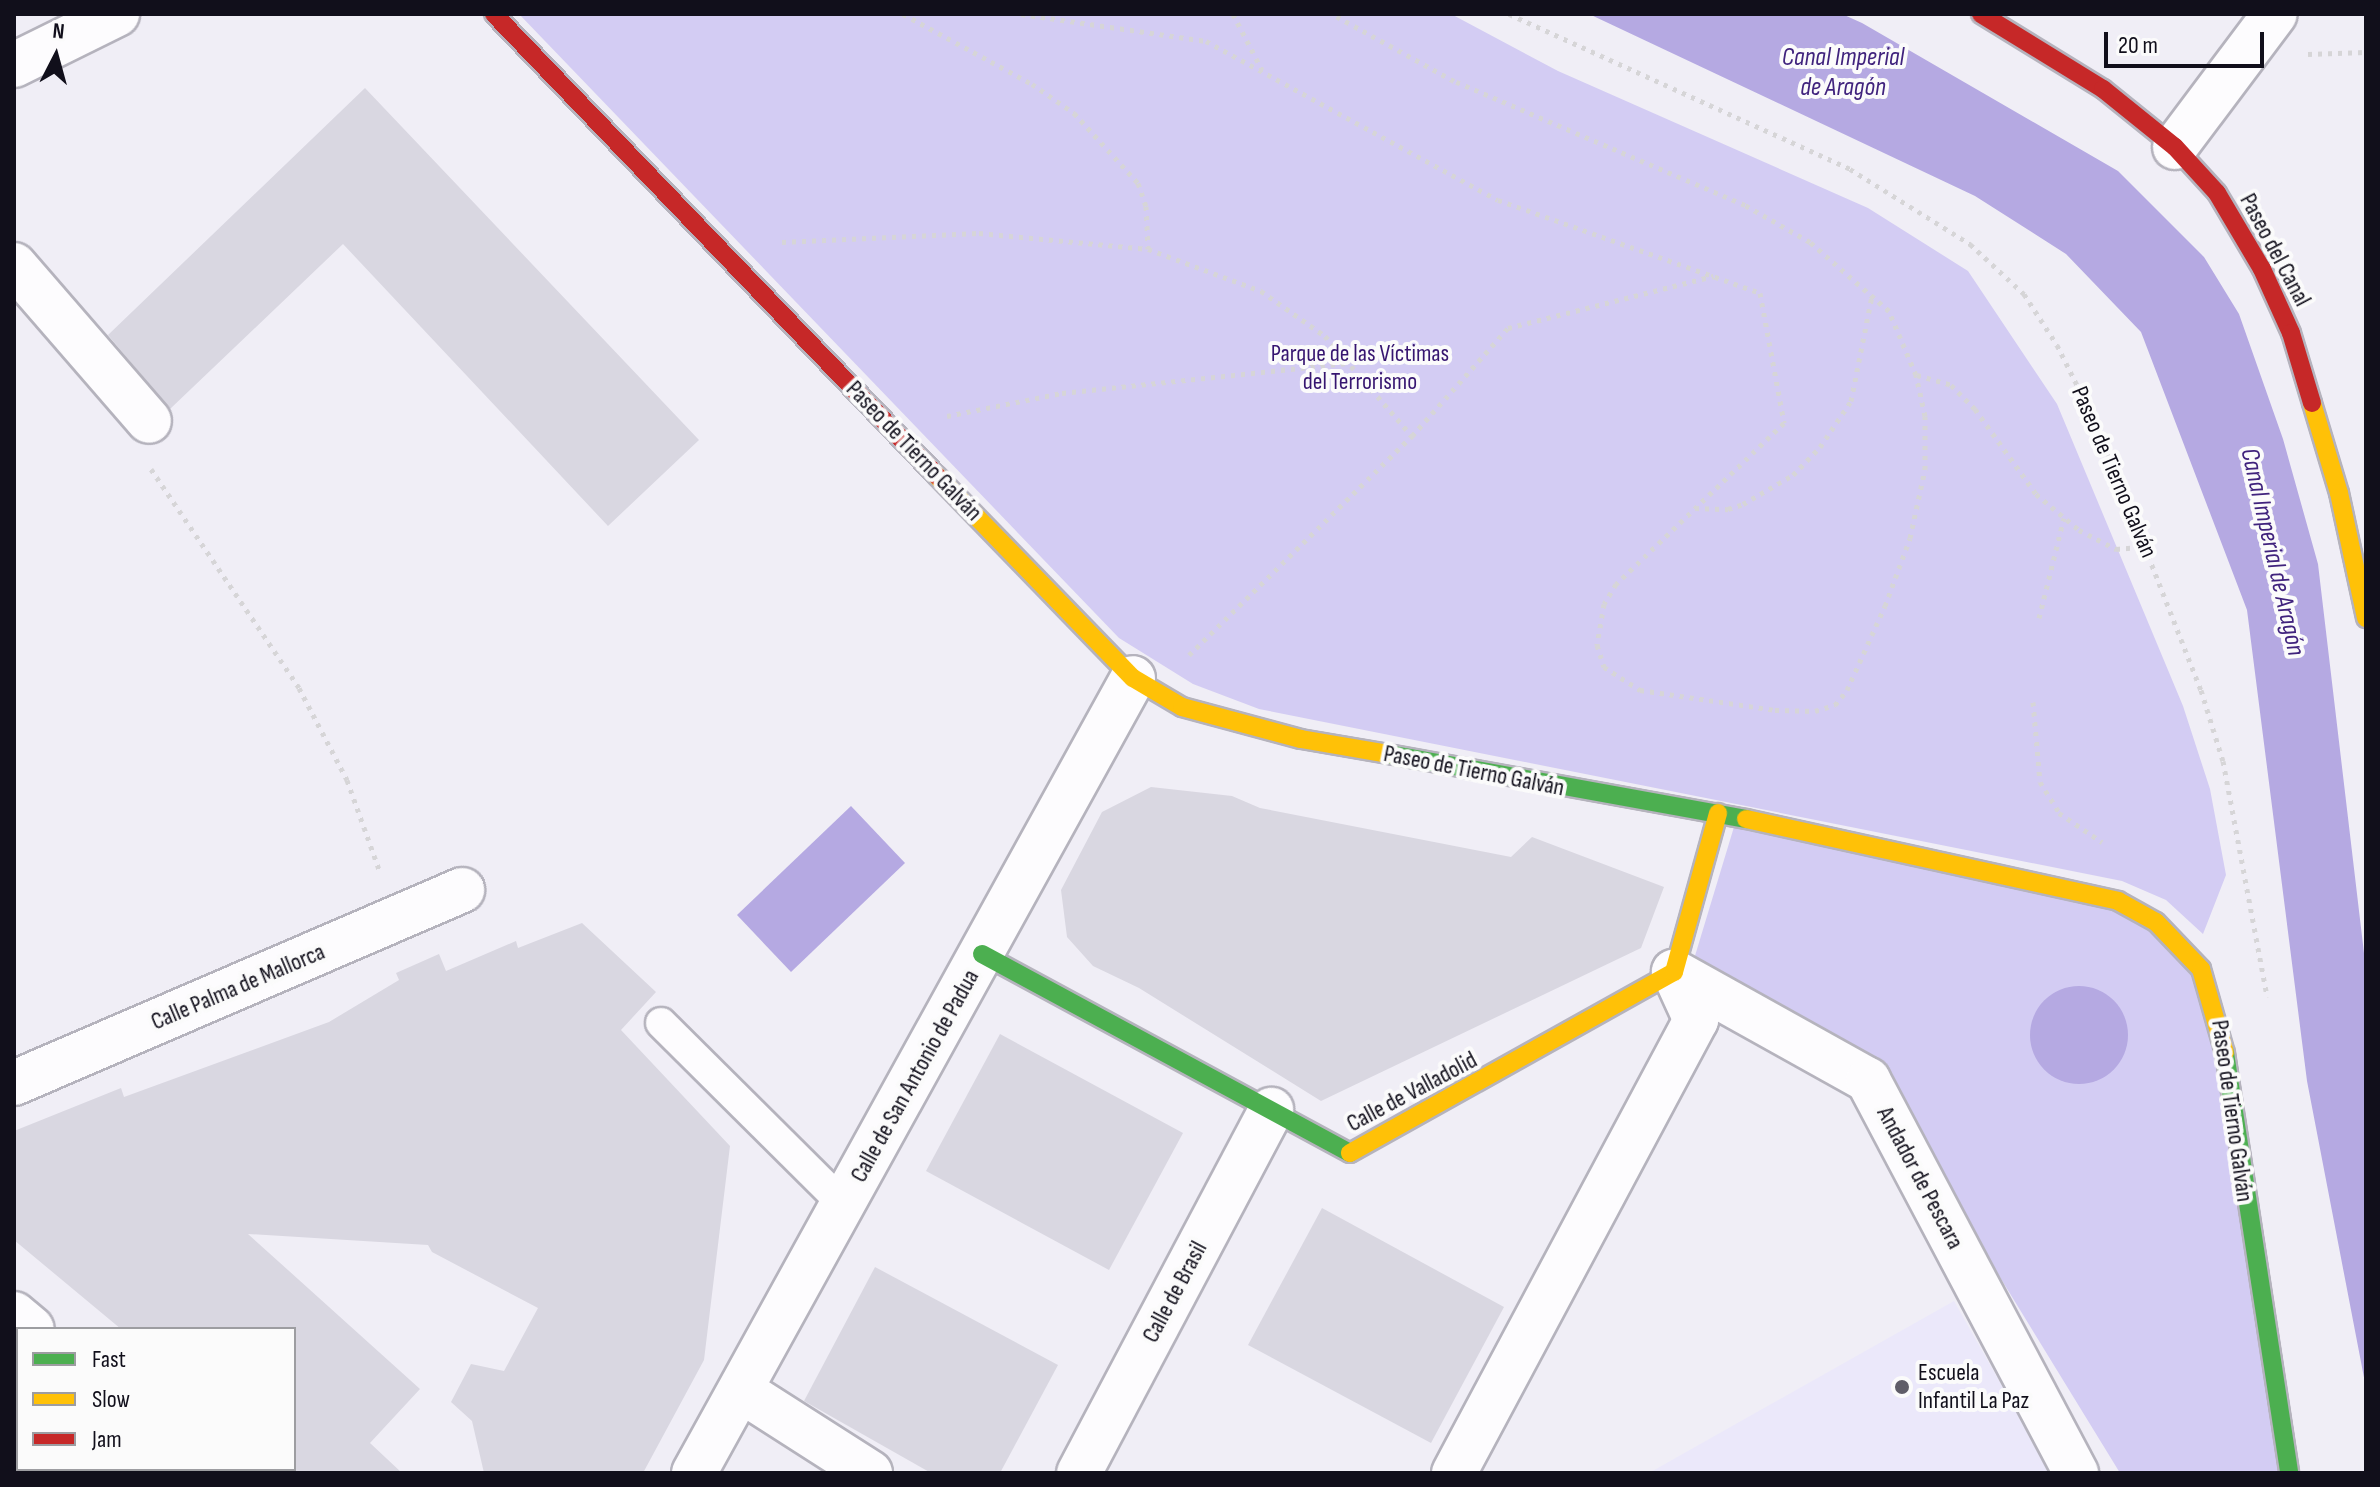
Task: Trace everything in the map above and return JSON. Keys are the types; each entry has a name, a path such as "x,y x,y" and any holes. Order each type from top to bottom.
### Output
{"street":[{"path":"14,65 117,14"},
{"name":"Paseo de Tierno Galván","path":"494,14 1133,678 1182,707 1238,725 1548,786 1718,813 2101,895 2156,922 2194,960 2214,997 2289,1473"},
{"name":"Paseo del Canal","path":"1981,14 2103,89 2175,147 2217,193 2262,269 2291,333 2339,493 2366,618"},
{"path":"2175,147 2275,14"},
{"path":"14,265 149,421"},
{"name":"Calle de San Antonio de Padua","path":"694,1473 1133,678"},
{"path":"1454,1473 1696,1020 1674,972 1718,813"},
{"name":"Calle Palma de Mallorca","path":"14,1083 462,890"},
{"name":"Calle de Valladolid","path":"982,954 1352,1154 1674,972"},
{"name":"Andador de Pescara","path":"1674,972 1868,1080 2076,1473"},
{"name":"Calle de Brasil","path":"1079,1473 1271,1110"},
{"path":"14,1314 30,1327"},
{"path":"742,1391 870,1473"}],"lane":[{"path":"661,1023 844,1205"}],"path":[{"path":"903,14 1032,84 1074,113 1138,183 1146,206 1148,249"},
{"path":"1021,14 1206,41 1498,200 1760,293 1784,423 1616,584 1604,604 1597,645 1604,667 1640,690 1775,710 1815,711 1835,705 1862,659 1910,538 1925,469 1925,416 1902,333 1873,295 1810,242 1745,205 1454,81 1332,14"},
{"path":"1233,14 1262,71"},
{"name":"Paseo de Tierno Galván","path":"1509,14 1850,169 1970,244 2024,294 2057,345 2148,546 2223,761 2268,1008"},
{"path":"773,242 979,233 1148,249 1261,291 1325,336 1412,436"},
{"path":"1184,659 1412,436 1508,328 1715,276"},
{"path":"1695,508 1713,511 1743,504 1793,475 1820,447 1851,401 1873,295"},
{"path":"934,418 1062,393 1349,363"},
{"path":"1916,375 1951,385 1975,409 2036,494 2064,518 2116,549 2148,546"},
{"path":"148,465 299,688 347,780 396,918"},
{"path":"2039,618 2064,518"},
{"path":"2033,702 2040,782 2059,813 2111,847"}],"shaded area":[{"name":"Escuela Infantil La Paz","path":"1954,1301 2051,1473 1649,1473"}],"green space":[{"name":"Parque de las Víctimas del Terrorismo","path":"519,14 1451,14 1558,71 1868,208 1968,271 2057,404 2183,706 2210,789 2226,875 2203,934 2166,900 2122,881 1259,709 1193,684 1119,638"},
{"path":"1737,817 2101,895 2201,969 2290,1473 2120,1473 1873,1070 1691,969"}],"water":[{"name":"Canal Imperial de Aragón","path":"1589,14 1842,14 1862,23 2118,171 2204,257 2239,314 2283,439 2318,564 2366,970 2366,1388 2307,1081 2247,610 2141,332 2066,254 1975,196"},
{"path":"851,806 905,863 791,972 737,915"},
{"path":"2079,986 2098,990 2114,1000 2124,1016 2128,1035 2124,1054 2114,1070 2098,1080 2079,1084 2060,1080 2044,1070 2034,1054 2030,1035 2034,1016 2044,1000 2060,990"}],"building":[{"path":"365,88 699,440 608,526 343,244 170,409 108,335"},
{"path":"1151,787 1232,796 1260,808 1511,857 1532,837 1664,887 1641,948 1321,1101 1139,988 1093,966 1067,937 1061,890 1102,812"},
{"path":"582,923 656,992 621,1030 730,1146 704,1360 643,1473 484,1473 472,1421 451,1402 471,1364 504,1371 538,1308 432,1252 428,1245 248,1234 420,1389 370,1443 402,1473 294,1473 296,1327 119,1327 14,1240 14,1131 121,1088 124,1097 329,1022 399,980 396,973 439,954 446,971 516,941 518,948"},
{"path":"1000,1034 1183,1133 1109,1270 926,1171"},
{"path":"1322,1208 1504,1307 1431,1443 1248,1345"},
{"path":"875,1267 1058,1365 1000,1473 931,1473 804,1401"}],"traffic: fast":[{"path":"1388,754 1746,819"},
{"path":"982,954 1350,1153"},
{"path":"2225,1053 2289,1473"}],"traffic: slow":[{"path":"2312,403 2339,493 2366,618"},
{"path":"937,476 1133,678 1182,707 1301,739 1388,754"},
{"path":"1350,1153 1674,972 1718,813"},
{"path":"1746,819 2118,901 2156,922 2201,969 2225,1053"}],"traffic: jam":[{"path":"494,14 937,476"},
{"path":"1981,14 2103,89 2175,147 2217,193 2262,269 2291,333 2312,403"}],"place":[{"name":"Escuela Infantil La Paz","path":"1902,1387"}]}
